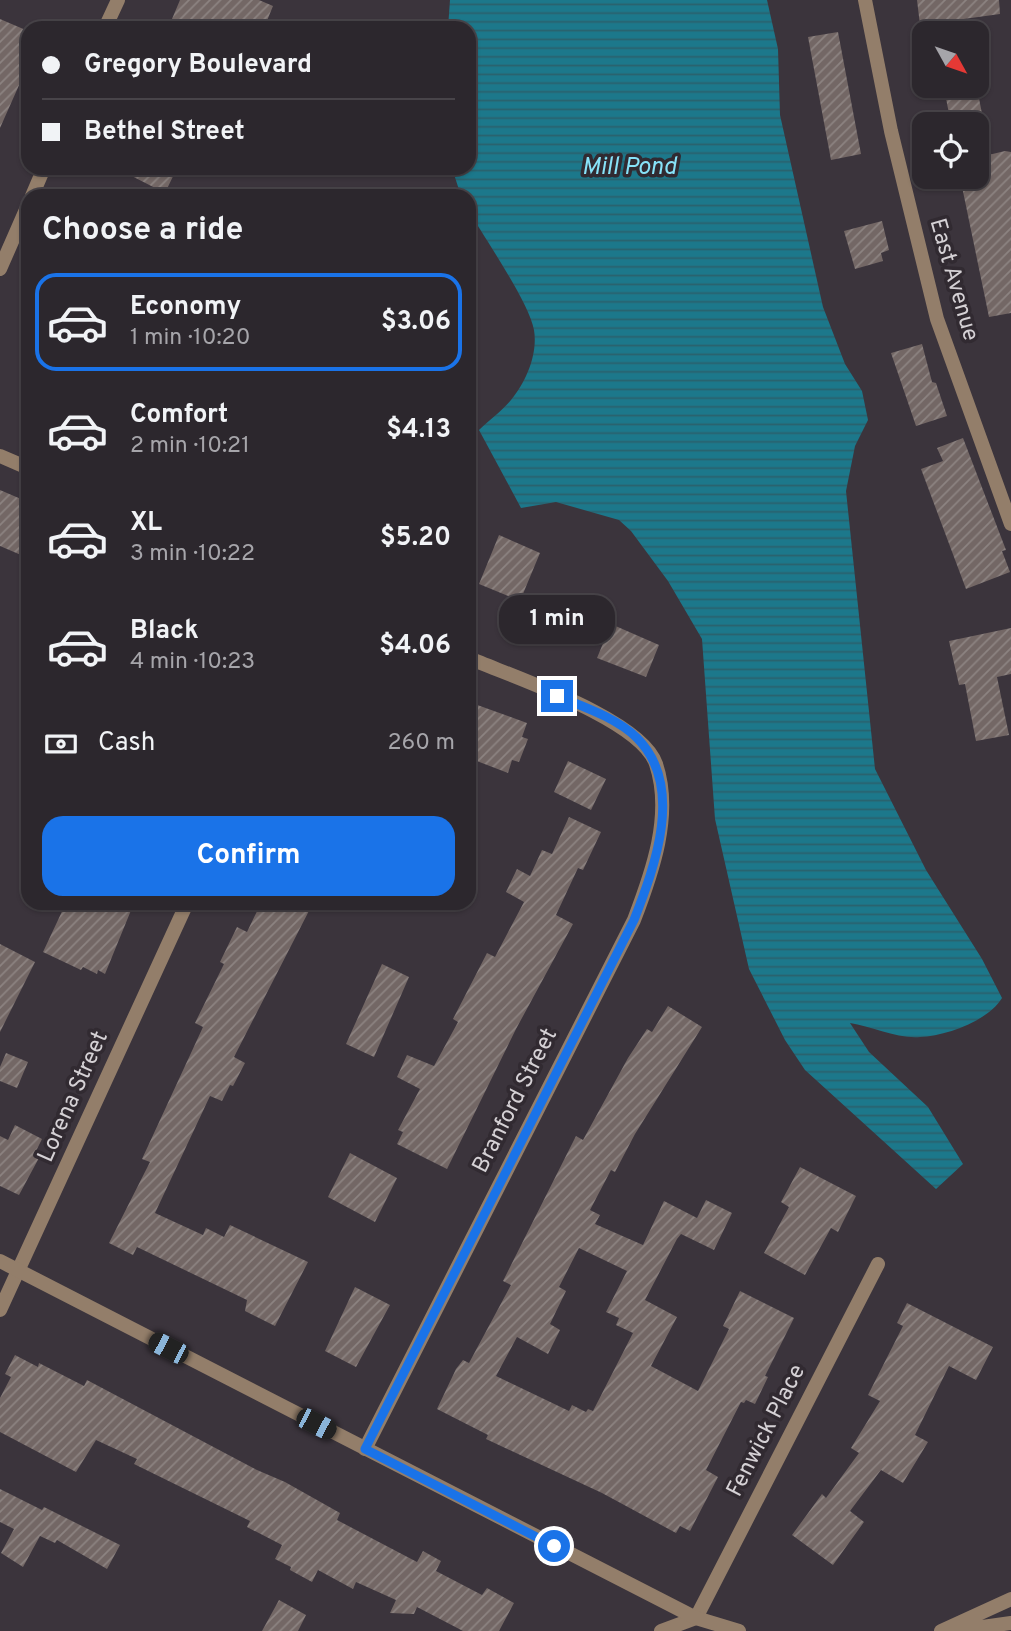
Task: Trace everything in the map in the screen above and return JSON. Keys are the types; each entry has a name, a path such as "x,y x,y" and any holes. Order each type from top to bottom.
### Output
{"street":[{"path":"108,21 117,0"},
{"name":"East Avenue","path":"865,0 891,131 937,319 1011,524"},
{"path":"0,269 21,221"},
{"path":"0,456 21,465"},
{"name":"Branford Street","path":"365,1449 634,920 654,868 663,796 656,762 636,737 602,715 476,661"},
{"name":"Lorena Street","path":"0,1310 20,1272 184,910"},
{"path":"0,1261 696,1618 739,1631"},
{"name":"Fenwick Place","path":"696,1618 878,1264"},
{"path":"941,1631 1011,1599"},
{"path":"661,1631 696,1618"},
{"path":"952,1631 1011,1623"}],"water":[{"name":"Mill Pond","path":"450,0 767,0 778,49 780,115 823,307 845,364 862,391 868,420 855,446 846,491 875,769 926,870 982,959 1002,998 987,1014 977,1020 930,1036 903,1036 850,1023 869,1052 928,1107 963,1164 936,1189 805,1070 785,1040 749,969 715,819 702,639 668,581 631,531 619,520 556,502 521,508 479,430 507,404 521,385 530,367 535,339 524,304 476,222 476,189 459,189 454,175 476,175 476,21 448,21"}],"building":[{"path":"180,0 259,0 273,6 267,21 172,19"},
{"path":"917,0 999,0 1000,14 949,21 920,21"},
{"path":"0,19 21,28 21,81 0,128"},
{"path":"838,32 861,154 831,160 808,37"},
{"path":"946,98 979,98 982,112 949,112"},
{"path":"1011,152 1011,313 989,317 962,189 989,189 989,155"},
{"path":"130,175 174,175 167,189 157,189"},
{"path":"882,221 889,250 881,253 883,261 855,269 844,231"},
{"path":"922,344 932,382 936,383 947,416 916,426 891,353"},
{"path":"963,438 1006,550 1002,551 1010,572 966,589 921,469 943,461 937,448"},
{"path":"0,490 21,499 21,555 0,546"},
{"path":"499,535 540,553 520,601 479,584"},
{"path":"536,595 566,608 549,645 523,634"},
{"path":"611,624 659,645 646,677 597,658"},
{"path":"1011,628 1011,674 997,677 1009,735 976,741 965,684 959,685 949,641"},
{"path":"476,705 527,723 522,737 528,739 519,762 512,760 508,773 476,761"},
{"path":"568,761 606,779 591,810 554,792"},
{"path":"569,817 601,832 583,870 578,868 556,915 573,924 516,1029 447,1169 397,1144 403,1132 398,1130 420,1089 397,1077 407,1055 434,1066 458,1022 453,1019 487,953 495,957 524,902 506,892 517,869 530,876 542,850 552,854"},
{"path":"63,910 131,910 105,974 98,970 97,974 83,967 81,970 43,952"},
{"path":"258,910 309,910 234,1057 245,1063 222,1101 210,1096 155,1213 203,1235 206,1228 224,1237 230,1225 308,1262 275,1326 245,1311 247,1300 137,1247 133,1255 109,1243 150,1162 142,1159 203,1027 195,1023 224,964 220,962 237,927 247,932"},
{"path":"0,944 35,962 0,1032"},
{"path":"382,964 409,977 374,1057 346,1044"},
{"path":"668,1006 702,1027 635,1134 615,1172 611,1170 590,1210 600,1215 595,1224 643,1245 664,1201 697,1218 706,1200 732,1213 714,1250 681,1234 677,1239 645,1300 677,1317 651,1366 698,1391 729,1329 723,1326 740,1291 794,1318 765,1376 768,1377 755,1404 746,1400 741,1402 706,1470 718,1477 690,1531 680,1526 676,1533 602,1493 486,1439 488,1435 437,1409 456,1369 463,1360 469,1363 511,1285 503,1281 576,1136 583,1140 628,1058 647,1029 652,1032","holes":["579,1248 627,1271 606,1312 619,1318 616,1325 633,1333 593,1411 588,1409 586,1412 572,1405 569,1411 496,1376 517,1337 548,1354 560,1330 550,1324 566,1291 559,1287"]},
{"path":"6,1053 28,1062 17,1088 0,1081 0,1067"},
{"path":"15,1125 42,1139 35,1153 40,1156 19,1195 0,1186 0,1136 8,1140"},
{"path":"350,1153 397,1178 375,1222 328,1197"},
{"path":"800,1167 856,1196 838,1232 831,1228 805,1275 764,1253 789,1207 781,1202"},
{"path":"355,1287 390,1305 356,1367 325,1351"},
{"path":"907,1303 993,1347 976,1380 949,1366 915,1435 928,1442 903,1483 881,1470 850,1511 864,1522 833,1565 792,1535 822,1494 826,1498 859,1453 851,1448 880,1401 868,1395 903,1326 897,1323"},
{"path":"15,1355 38,1367 39,1363 84,1386 87,1380 257,1470 285,1482 340,1513 337,1520 417,1562 423,1551 441,1561 436,1571 482,1595 487,1588 514,1603 499,1631 463,1631 417,1607 414,1614 390,1613 396,1600 356,1582 353,1589 318,1570 312,1582 275,1559 282,1545 247,1527 250,1521 134,1464 137,1459 96,1440 76,1472 0,1432 0,1398 11,1377 5,1374"},
{"path":"0,1489 42,1510 44,1507 120,1545 107,1569 57,1540 55,1543 40,1536 23,1567 1,1553 14,1529 0,1522"},
{"path":"279,1600 306,1615 298,1631 262,1631"}],"route":[{"path":"554,1546 365,1449 634,920 654,868 663,796 656,762 636,737 602,715 557,696"}]}
